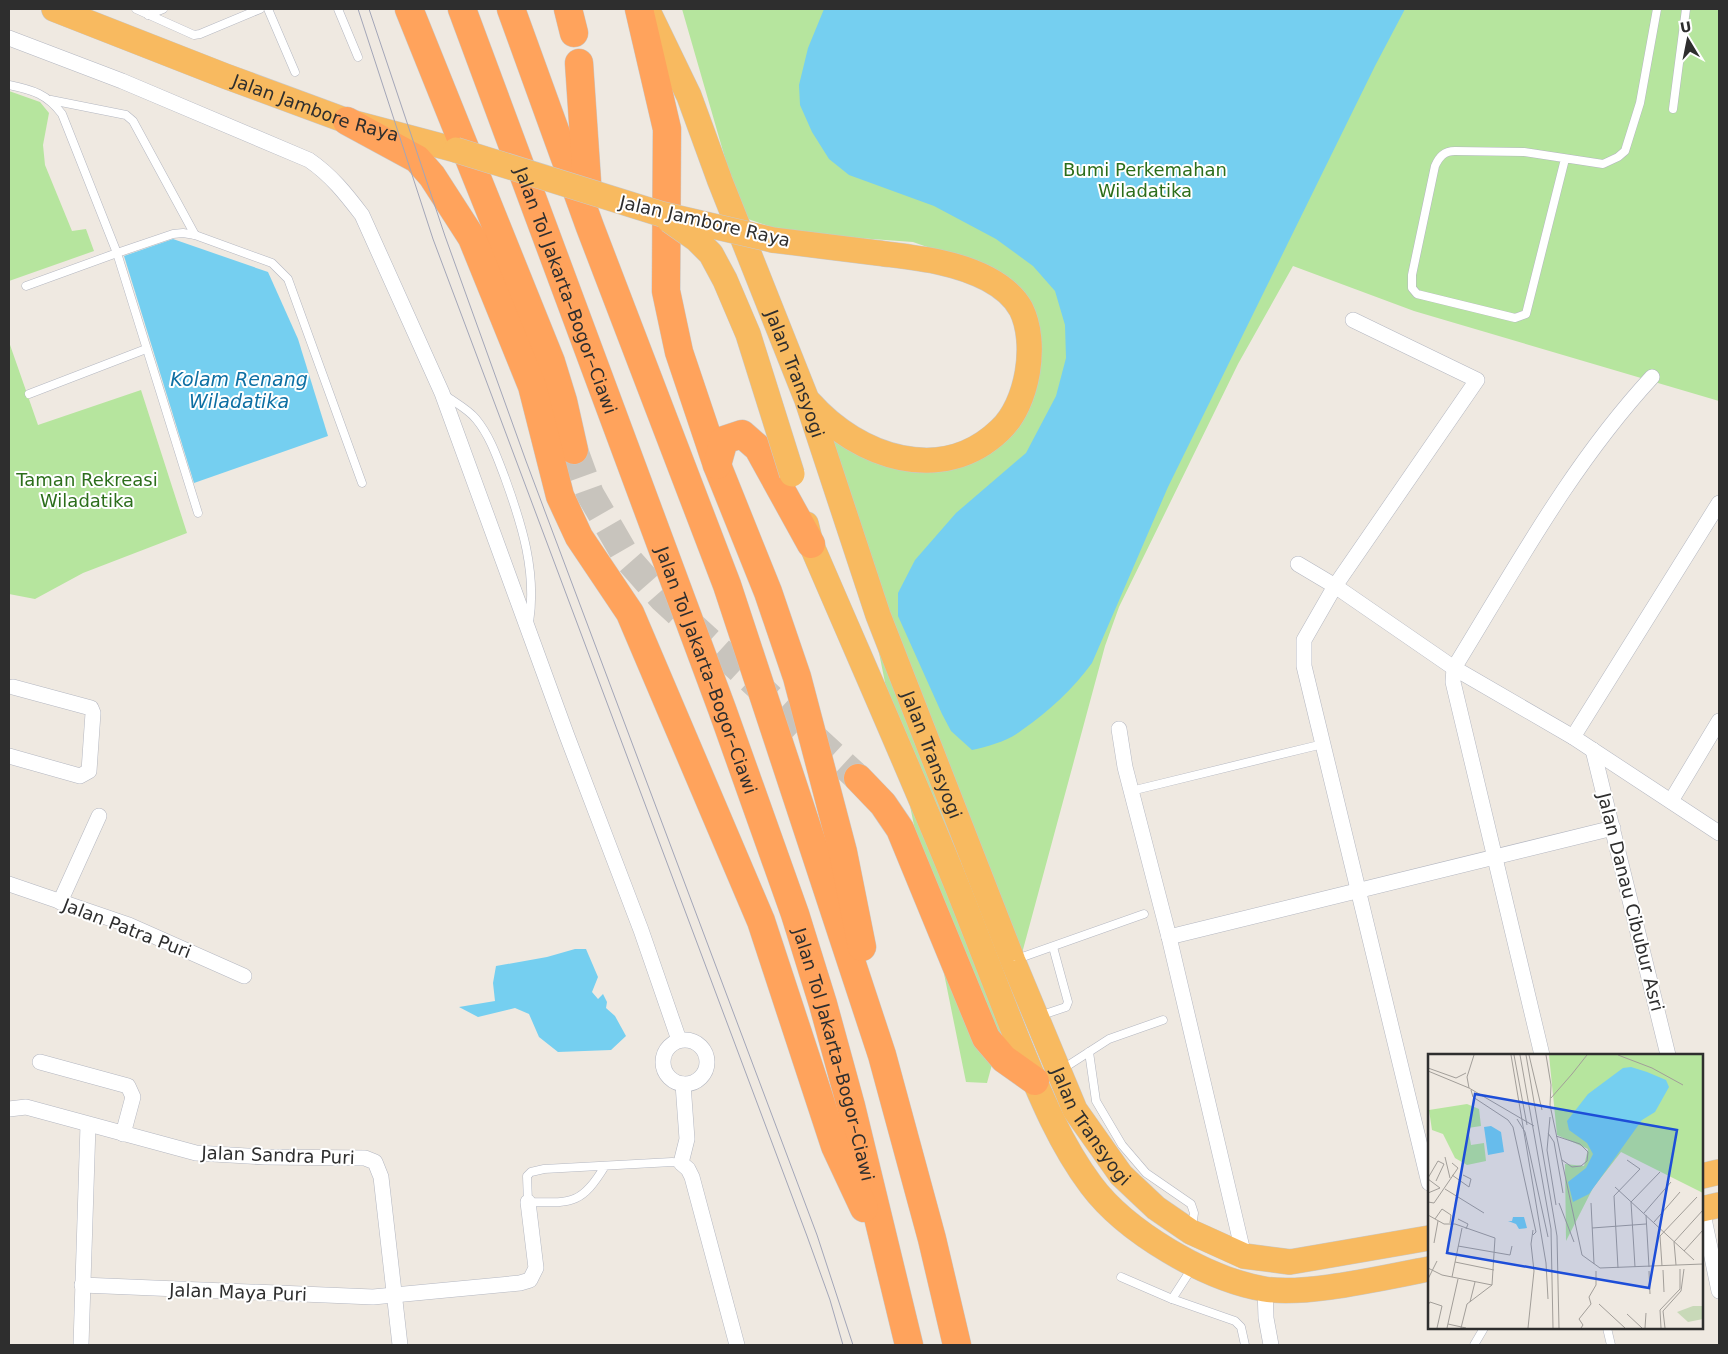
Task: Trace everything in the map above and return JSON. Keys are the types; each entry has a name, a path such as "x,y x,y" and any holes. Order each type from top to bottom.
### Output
{"highway":[{"name":"Jalan Jambore Raya","path":"54,9 225,76 347,121 456,150 661,214 773,240 940,261 988,279 1012,296 1021,310 1026,327 1029,351 1028,370 1014,412 1002,429 985,443 951,456 926,461 886,456 846,435 824,419 807,400"},
{"path":"409,9 551,362 574,450"},
{"name":"Jalan Tol Jakarta–Bogor–Ciawi","path":"462,9 719,700 795,914 823,1004 891,1266 909,1345"},
{"path":"511,9 590,227 727,585 882,1055 932,1239 957,1345"},
{"path":"639,9 667,129 666,292 679,352 716,465 768,592 797,677 844,852 882,1055"},
{"name":"Jalan Transyogi","path":"646,9 689,96 720,181 807,400 878,615 1013,961 1075,1110 1121,1175 1156,1208 1191,1232 1244,1256 1290,1262 1428,1238"},
{"path":"579,63 590,227"},
{"path":"347,121 417,159 441,188 472,238 532,386 560,496 580,538 630,613 761,921 835,1146 891,1266"},
{"name":"Jalan Transyogi","path":"661,214 696,239 711,254 725,280 748,334 812,544 954,880 1035,1081 1055,1126 1092,1188 1134,1226 1195,1264 1232,1280 1265,1289 1330,1286 1428,1269"},
{"path":"716,465 724,440 742,434 749,438 758,448 812,544"},
{"path":"858,778 882,804 900,829 986,1038 1004,1058 1035,1081"},
{"path":"954,880 978,870"},
{"path":"1703,1176 1719,1172"},
{"path":"1703,1209 1719,1205"}],"street":[{"path":"9,38 166,100 309,160 326,172 362,215 442,393 528,632 641,930 679,1040"},
{"path":"1352,320 1478,380 1335,586 1304,640 1304,666 1428,1178"},
{"path":"1542,1054 1453,682 1454,668 1564,487 1591,449 1652,377"},
{"path":"1573,737 1719,503"},
{"path":"1298,564 1335,586 1454,668 1573,737 1719,833"},
{"path":"9,756 80,776 85,775 89,771 93,713 90,708 13,687"},
{"path":"1671,802 1719,721"},
{"path":"1119,729 1132,791 1170,937 1244,1256"},
{"name":"Jalan Danau Cibubur Asri","path":"1593,750 1668,1054"},
{"path":"60,902 99,816"},
{"path":"1170,937 1613,828"},
{"name":"Jalan Patra Puri","path":"9,884 129,925 244,976"},
{"path":"679,1040 686,1040 699,1045 704,1050 707,1064 705,1071 696,1081 683,1084 670,1079 663,1067 664,1054 668,1048 679,1040"},
{"path":"40,1062 128,1086 133,1097 124,1134"},
{"path":"683,1084 687,1139 681,1163 688,1169 692,1177 736,1345"},
{"name":"Jalan Sandra Puri","path":"9,1109 26,1107 196,1153 264,1157 364,1158 375,1162 381,1177 400,1345"},
{"path":"81,1345 88,1125"},
{"name":"Jalan Maya Puri","path":"82,1285 373,1297 530,1280 536,1268 528,1202"},
{"path":"1703,1214 1719,1291"},
{"path":"1265,1289 1266,1318 1271,1345"}],"lane":[{"path":"136,9 194,35 260,9"},
{"path":"148,15 163,9"},
{"path":"268,9 295,72"},
{"path":"338,9 358,57"},
{"path":"1565,159 1526,314 1521,317 1506,316 1417,294 1412,288 1412,275 1434,166 1442,155 1454,151 1524,152 1603,164 1612,162 1625,151 1640,103 1657,9"},
{"path":"1673,109 1686,9"},
{"path":"9,85 51,100 126,115 133,121 195,235"},
{"path":"51,100 62,114 117,253 198,514"},
{"path":"26,286 173,234 195,235 272,263 288,279 362,483"},
{"path":"29,394 146,349"},
{"path":"442,393 475,417 484,430 495,452 521,521 532,590 528,632"},
{"path":"1132,791 1323,744"},
{"path":"1013,961 1144,914"},
{"path":"1037,1017 1066,1007 1068,1002 1053,947"},
{"path":"1060,1071 1109,1039 1163,1020"},
{"path":"1089,1052 1092,1085 1103,1116 1146,1173 1191,1204 1194,1213 1191,1232"},
{"path":"605,1166 596,1181 581,1198 563,1203 528,1202 526,1182 531,1172 544,1169 605,1166 681,1163"},
{"path":"1172,1299 1195,1264"},
{"path":"1121,1277 1172,1299 1235,1321 1241,1327 1245,1345"},
{"path":"1474,1345 1483,1329"},
{"path":"1607,1329 1610,1345"}],"green space":[{"name":"Bumi Perkemahan Wiladatika","path":"682,9 1719,9 1719,401 1414,311 1293,266 1238,364 1119,607 1105,646 987,1083 966,1082 861,564 813,419 843,443 965,456 1033,374 1001,273 913,242 789,233 742,217"},
{"path":"9,91 40,102 49,113 43,145 45,165 72,231 86,229 94,251 9,281"},
{"name":"Taman Rekreasi Wiladatika","path":"9,342 38,425 141,390 187,533 83,573 35,599 9,594"}],"water":[{"path":"824,9 1405,9 1375,66 1168,487 1092,663 1069,690 1017,734 992,745 972,750 951,731 942,714 898,616 898,593 915,560 956,513 1026,453 1056,396 1066,358 1065,325 1055,291 1033,266 996,239 934,206 849,175 829,159 812,132 800,105 799,85 808,48"},
{"name":"Kolam Renang Wiladatika","path":"173,239 268,272 298,339 328,436 194,483 124,256"},
{"path":"575,949 586,949 598,977 592,992 598,999 603,994 607,1002 606,1008 615,1016 626,1036 611,1050 558,1052 539,1037 529,1014 515,1008 478,1017 459,1007 495,1001 493,983 496,966 547,957"}],"tunnel":[{"path":"574,450 590,494 627,558 663,599 858,778"}],"tram line":[{"path":"358,9 433,239 807,1236 830,1300 843,1345"},
{"path":"369,9 445,236 526,461 817,1235 853,1345"}]}
